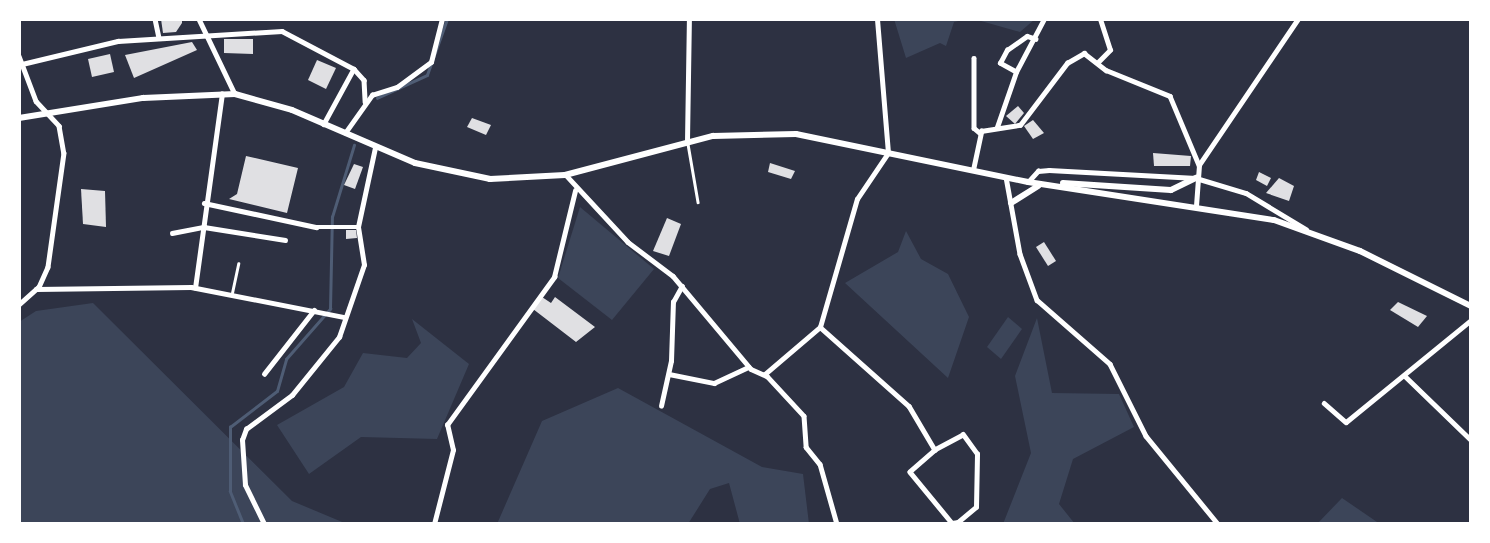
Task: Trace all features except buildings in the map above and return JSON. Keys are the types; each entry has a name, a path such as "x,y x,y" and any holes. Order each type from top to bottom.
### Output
{"main road":[{"path":"19,118 222,93 235,94 324,124 375,148 457,175 565,174 687,141 785,133 1044,184 1171,190 1196,178"},
{"path":"1011,203 1044,184"},
{"path":"1052,184 1196,206 1308,231 1471,306"}],"street":[{"path":"156,19 159,38"},
{"path":"199,19 211,35 235,94"},
{"path":"345,133 365,102 431,61 442,19"},
{"path":"687,141 689,19"},
{"path":"765,374 820,327 858,199 888,153 877,19"},
{"path":"998,127 1016,72 1044,19"},
{"path":"1098,62 1110,50 1100,19"},
{"path":"1196,206 1199,165 1298,19"},
{"path":"22,64 116,41 282,31 354,69 364,80 365,102"},
{"path":"1016,72 1000,63 1007,50 1027,36 1035,39"},
{"path":"979,133 1024,121 1078,54 1172,99 1199,165"},
{"path":"19,57 48,113 59,126 63,163 48,267 37,289 19,305"},
{"path":"974,58 974,128 979,133"},
{"path":"324,124 354,69"},
{"path":"195,288 204,203 222,93"},
{"path":"973,170 979,133"},
{"path":"264,524 245,485 246,429 292,396 327,352 344,317 366,252 358,227 375,148"},
{"path":"1028,182 1034,173 1049,170 1196,178 1246,193 1308,231"},
{"path":"565,174 575,190 673,276 750,367 765,374 804,416 806,447 820,464 837,524"},
{"path":"1006,177 1020,254 1037,300 1110,364 1146,436 1218,524"},
{"path":"434,524 453,450 447,425 554,277 575,190"},
{"path":"204,203 316,227 328,223 358,227"},
{"path":"172,233 201,229 285,240"},
{"path":"661,406 668,374 673,302 682,286"},
{"path":"37,289 149,291 195,288 232,293 344,317"},
{"path":"264,374 314,310"},
{"path":"1324,403 1346,422 1471,320"},
{"path":"820,327 909,406 935,450"},
{"path":"668,374 713,383 750,367"},
{"path":"1405,376 1471,440"},
{"path":"963,435 977,454 976,507 958,522 951,523 910,472 935,450 963,435"}],"lane":[{"path":"687,141 698,202"},
{"path":"232,293 238,264"}],"shaded area":[{"path":"894,19 967,19 954,22 946,46 940,43 906,58"},
{"path":"974,19 1035,19 1020,32"},
{"path":"580,207 654,269 612,320 558,278"},
{"path":"906,231 921,259 948,274 969,317 948,378 845,283 898,252"},
{"path":"93,303 292,501 347,524 19,524 19,322 36,311"},
{"path":"1008,317 1022,329 1001,359 987,347"},
{"path":"1037,318 1052,393 1119,394 1134,427 1073,459 1059,504 1075,524 1003,524 1031,453 1015,376"},
{"path":"412,319 469,364 437,439 361,437 309,474 277,425 344,387 363,353 407,358 421,343"},
{"path":"618,388 762,467 803,474 809,524 740,524 729,483 710,489 688,524 497,524 542,421"},
{"path":"1342,498 1380,524 1317,524"}],"waterway":[{"path":"377,98 427,75 447,19"},
{"path":"243,524 230,491 230,427 277,391 286,359 330,309 332,217 354,145"}]}
